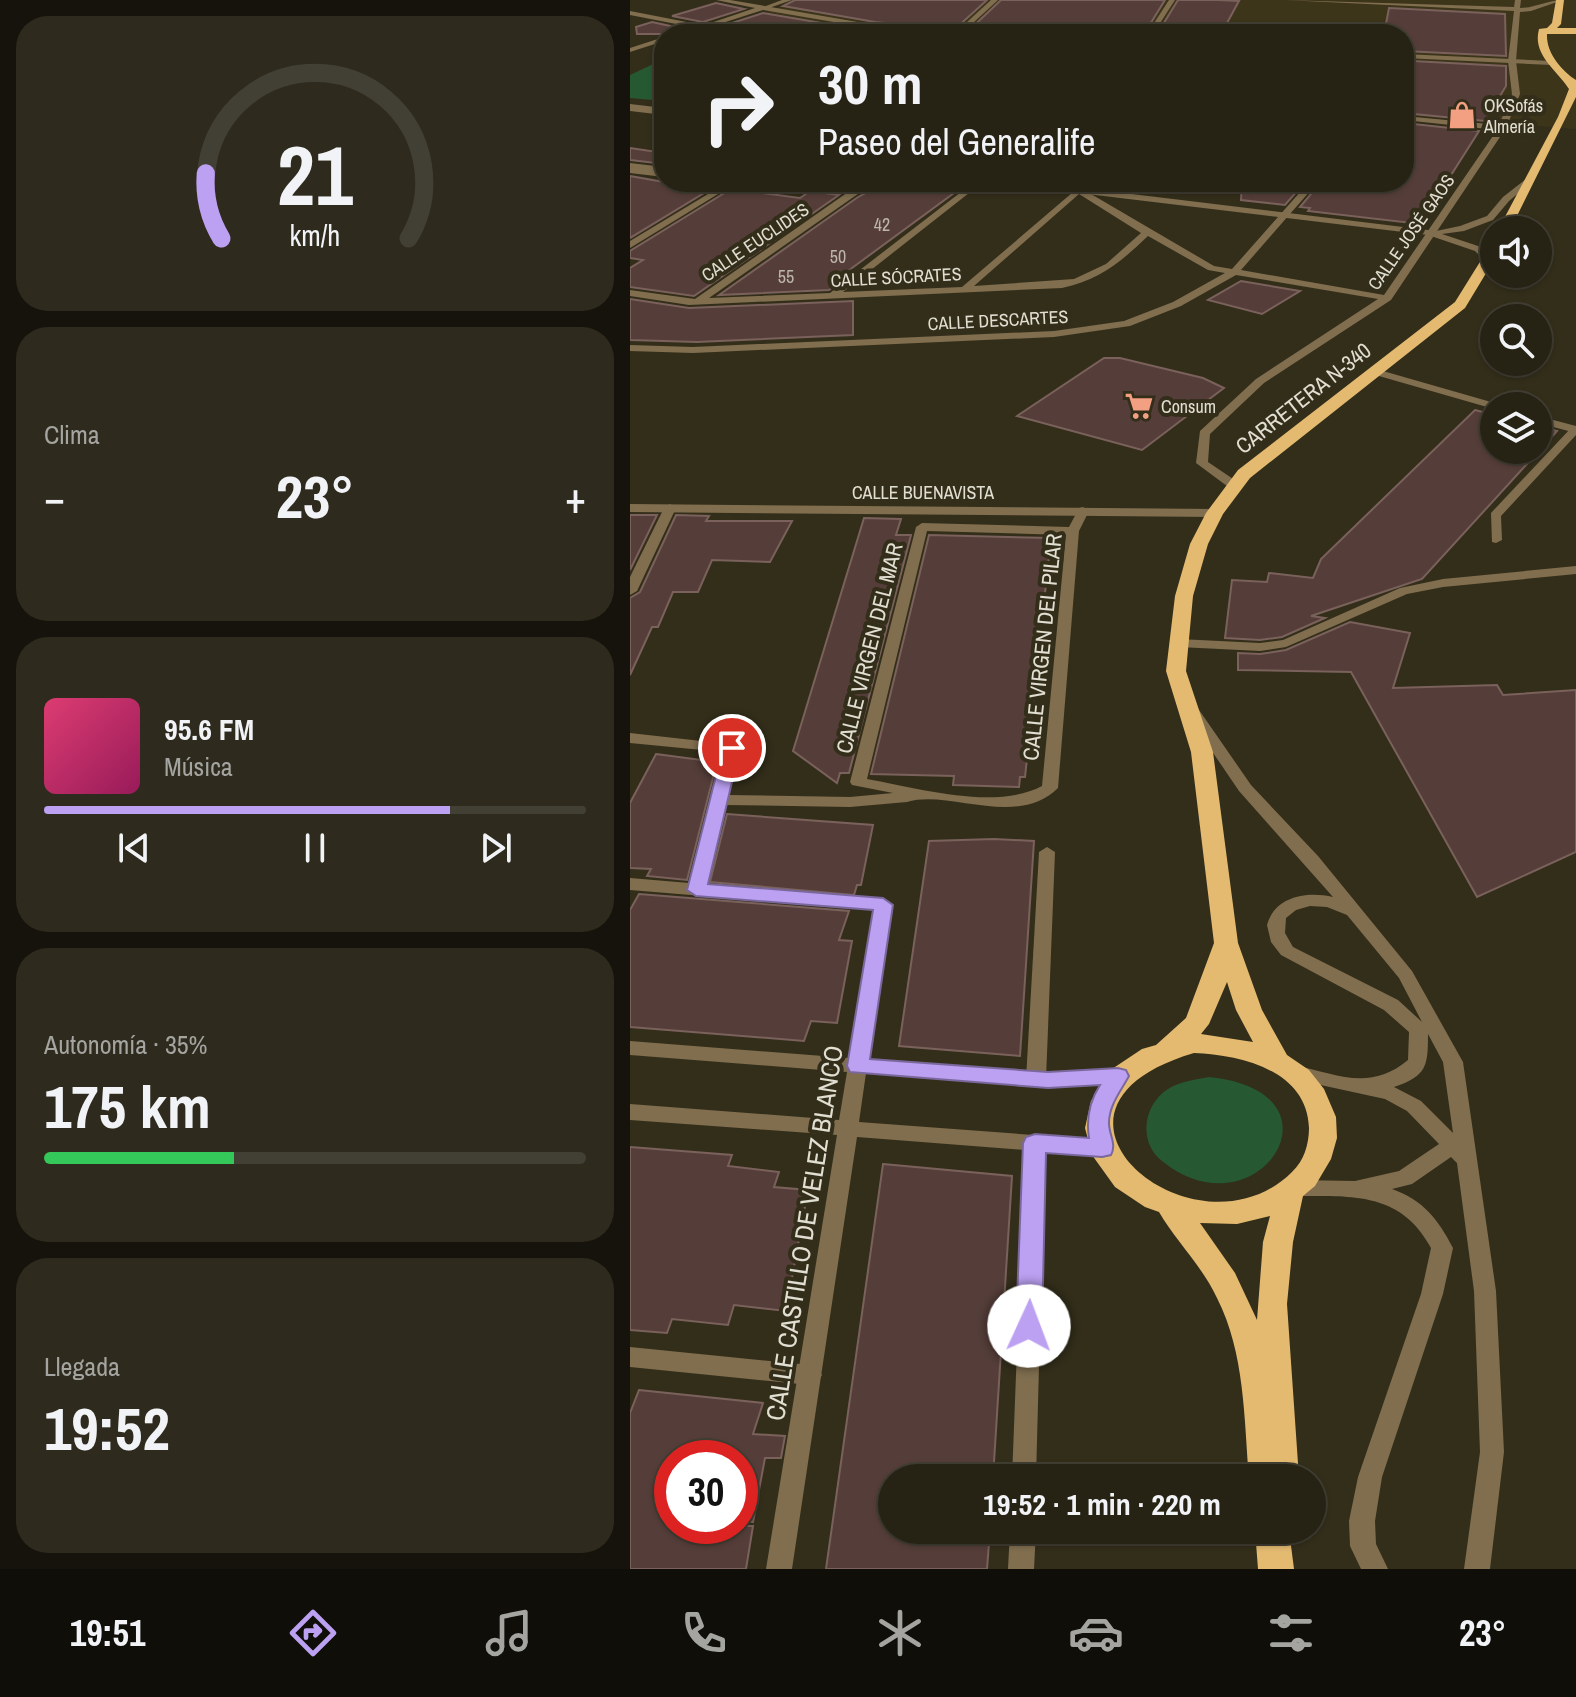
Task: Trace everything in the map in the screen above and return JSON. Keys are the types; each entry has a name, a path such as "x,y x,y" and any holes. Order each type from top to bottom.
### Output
{"highway":[{"path":"1551,29 1556,24 1560,0"},
{"path":"1511,216 1563,117 1575,86 1548,59 1540,34 1551,29 1576,28"},
{"path":"1548,59 1576,66"},
{"name":"CARRETERA N-340","path":"1226,943 1207,780 1176,671 1184,596 1199,544 1215,513 1244,474 1460,305 1480,273"},
{"path":"1167,1048 1196,1024 1211,991 1226,943"},
{"path":"1226,943 1249,1010 1285,1066 1310,1089 1320,1109 1325,1129 1322,1151 1313,1171 1293,1190 1260,1207 1217,1214 1171,1207 1128,1183 1102,1148 1098,1123 1104,1098 1118,1076 1140,1059 1167,1048 1194,1043 1223,1044 1251,1050 1285,1066"},
{"path":"1281,1464 1272,1304 1278,1242 1293,1190"},
{"path":"1171,1207 1208,1256 1238,1308 1251,1351 1264,1464"},
{"path":"1273,1544 1276,1569"},
{"path":"1283,1544 1283,1569"}],"street":[{"path":"719,0 857,24"},
{"path":"712,24 789,0"},
{"path":"968,24 995,0"},
{"path":"1156,24 1172,0"},
{"path":"1287,0 1519,10 1537,9 1560,0"},
{"name":"CALLE JOSÉ GAOS","path":"1235,486 1202,463 1204,433 1260,381 1387,298 1502,128 1516,94 1512,61 1518,0"},
{"path":"630,13 687,24"},
{"path":"630,48 654,42"},
{"path":"1414,56 1512,61 1548,59"},
{"path":"630,108 654,111"},
{"path":"1414,119 1502,128"},
{"path":"632,170 654,171"},
{"path":"1096,192 1429,232 1461,229 1490,218 1506,199 1529,181"},
{"path":"630,245 717,192"},
{"name":"CALLE EUCLIDES","path":"697,301 856,192"},
{"path":"832,296 966,192"},
{"path":"964,290 1077,192"},
{"path":"1082,192 1211,268 1387,298"},
{"name":"CALLE DESCARTES","path":"630,348 693,350 1094,330 1126,324 1159,312 1234,272 1306,192"},
{"name":"CALLE SÓCRATES","path":"630,293 697,301 1051,286 1083,281 1106,270 1147,232"},
{"path":"1429,232 1480,250"},
{"path":"1376,372 1480,402"},
{"path":"1552,423 1575,430"},
{"name":"CALLE BUENAVISTA","path":"630,508 1215,513"},
{"path":"630,591 670,508"},
{"name":"CALLE VIRGEN DEL PILAR","path":"1050,788 1073,531 1083,511"},
{"name":"CALLE VIRGEN DEL MAR","path":"1050,788 1029,799 1007,802 928,795 858,782 922,527 1073,531"},
{"path":"1185,700 1245,788 1359,914 1406,975 1453,1062 1461,1148 1485,1291 1492,1452 1477,1569"},
{"path":"630,738 732,748 696,890 630,884"},
{"path":"719,800 850,802 928,795"},
{"path":"1036,1079 1047,852"},
{"name":"CALLE CASTILLO DE VELEZ BLANCO","path":"696,890 883,905 779,1569"},
{"path":"1359,914 1337,903 1310,900 1279,913 1274,926 1277,940 1287,951 1391,1005 1419,1030 1418,1063 1401,1077 1370,1087"},
{"path":"630,1048 1036,1079 1118,1076"},
{"path":"1285,1066 1390,1093 1414,1106 1461,1148"},
{"path":"630,1112 1102,1148"},
{"path":"1024,1464 1035,1143"},
{"path":"1293,1190 1356,1188 1405,1178 1461,1148"},
{"path":"1356,1188 1400,1200 1425,1220 1442,1248 1432,1294 1370,1477 1362,1521 1363,1546 1375,1569"},
{"path":"630,1357 810,1375"},
{"path":"1021,1569 1022,1544"}],"lane":[{"path":"1496,540 1495,515 1575,430"},
{"path":"1179,643 1260,647 1286,643 1404,591 1443,583 1576,570"}],"shaded area":[{"path":"802,0 1576,0 1576,129 1414,116 1414,24 729,24"}],"green space":[{"path":"654,64 654,100 630,98 630,75"},
{"path":"1209,1077 1252,1088 1276,1107 1283,1130 1275,1154 1256,1172 1229,1182 1197,1180 1162,1161 1149,1144 1147,1134 1149,1114 1160,1096 1178,1084"}],"building":[{"path":"795,0 987,0 961,24 875,22 783,6"},
{"path":"1001,0 1165,0 1150,24 976,24"},
{"path":"1178,0 1239,1 1226,24 1163,24"},
{"path":"716,3 744,9 703,22 672,16"},
{"path":"1389,8 1505,14 1506,56 1414,51 1414,24 1386,24"},
{"path":"763,13 827,24 729,24"},
{"path":"652,22 661,24 654,24 654,34 637,34 636,27"},
{"path":"1414,61 1506,66 1506,86 1485,121 1414,114"},
{"path":"1414,124 1479,131 1420,224 1308,211 1310,208 1300,207 1313,192 1414,192"},
{"path":"630,148 654,152 654,163 630,160"},
{"path":"630,176 654,180 654,192 706,192 630,238"},
{"path":"726,192 800,198 809,192 839,195 694,296 630,287 630,268 643,260 630,258 630,251"},
{"path":"867,192 955,192 852,268 829,290 719,295"},
{"path":"1241,192 1296,192 1285,205 1241,200"},
{"path":"1241,281 1300,291 1262,314 1208,300"},
{"path":"630,299 689,308 853,301 853,335 697,342 630,340"},
{"name":"Consum","path":"1104,358 1120,358 1203,378 1224,388 1142,450 1017,416"},
{"path":"1475,410 1480,411 1480,464 1527,464 1422,579 1311,616 1325,618 1282,637 1260,640 1225,638 1232,580 1267,582 1269,573 1313,578 1321,559"},
{"path":"630,515 657,515 630,570"},
{"path":"676,515 709,516 706,521 792,521 770,562 712,560 698,592 673,592 658,627 652,627 630,675 630,598 640,592"},
{"path":"864,518 901,519 896,535 911,535 849,773 840,773 837,783 793,751"},
{"path":"929,535 1051,538 1025,777 1020,777 1019,787 953,785 954,776 871,774"},
{"path":"1350,622 1410,633 1393,688 1497,685 1503,695 1576,690 1576,852 1477,897 1351,672 1238,670 1238,653 1286,650"},
{"path":"656,754 717,762 687,880 647,876 651,869 630,868 630,803"},
{"path":"727,814 873,825 861,885 857,885 854,895 710,882"},
{"path":"929,841 1034,841 1020,1056 899,1046"},
{"path":"639,894 849,911 839,940 852,941 837,1023 811,1021 804,1041 630,1027 630,910"},
{"path":"630,1147 732,1155 728,1166 779,1172 774,1187 808,1190 786,1311 734,1305 728,1325 672,1319 667,1333 630,1330"},
{"path":"883,1164 1012,1176 994,1464 878,1464 878,1544 989,1544 987,1569 826,1569"},
{"path":"639,1390 763,1403 753,1434 785,1436 781,1458 765,1458 758,1495 758,1440 654,1440 654,1544 750,1544 746,1569 630,1569 630,1413"}],"place":[{"name":"OKSofás Almería","path":"1462,115"},
{"name":"Consum","path":"1139,406"}],"route":[{"path":"732,748 696,890 883,905 858,1066 1048,1080 1118,1076 1104,1098 1098,1123 1102,1148 1035,1143 1029,1326"}]}
